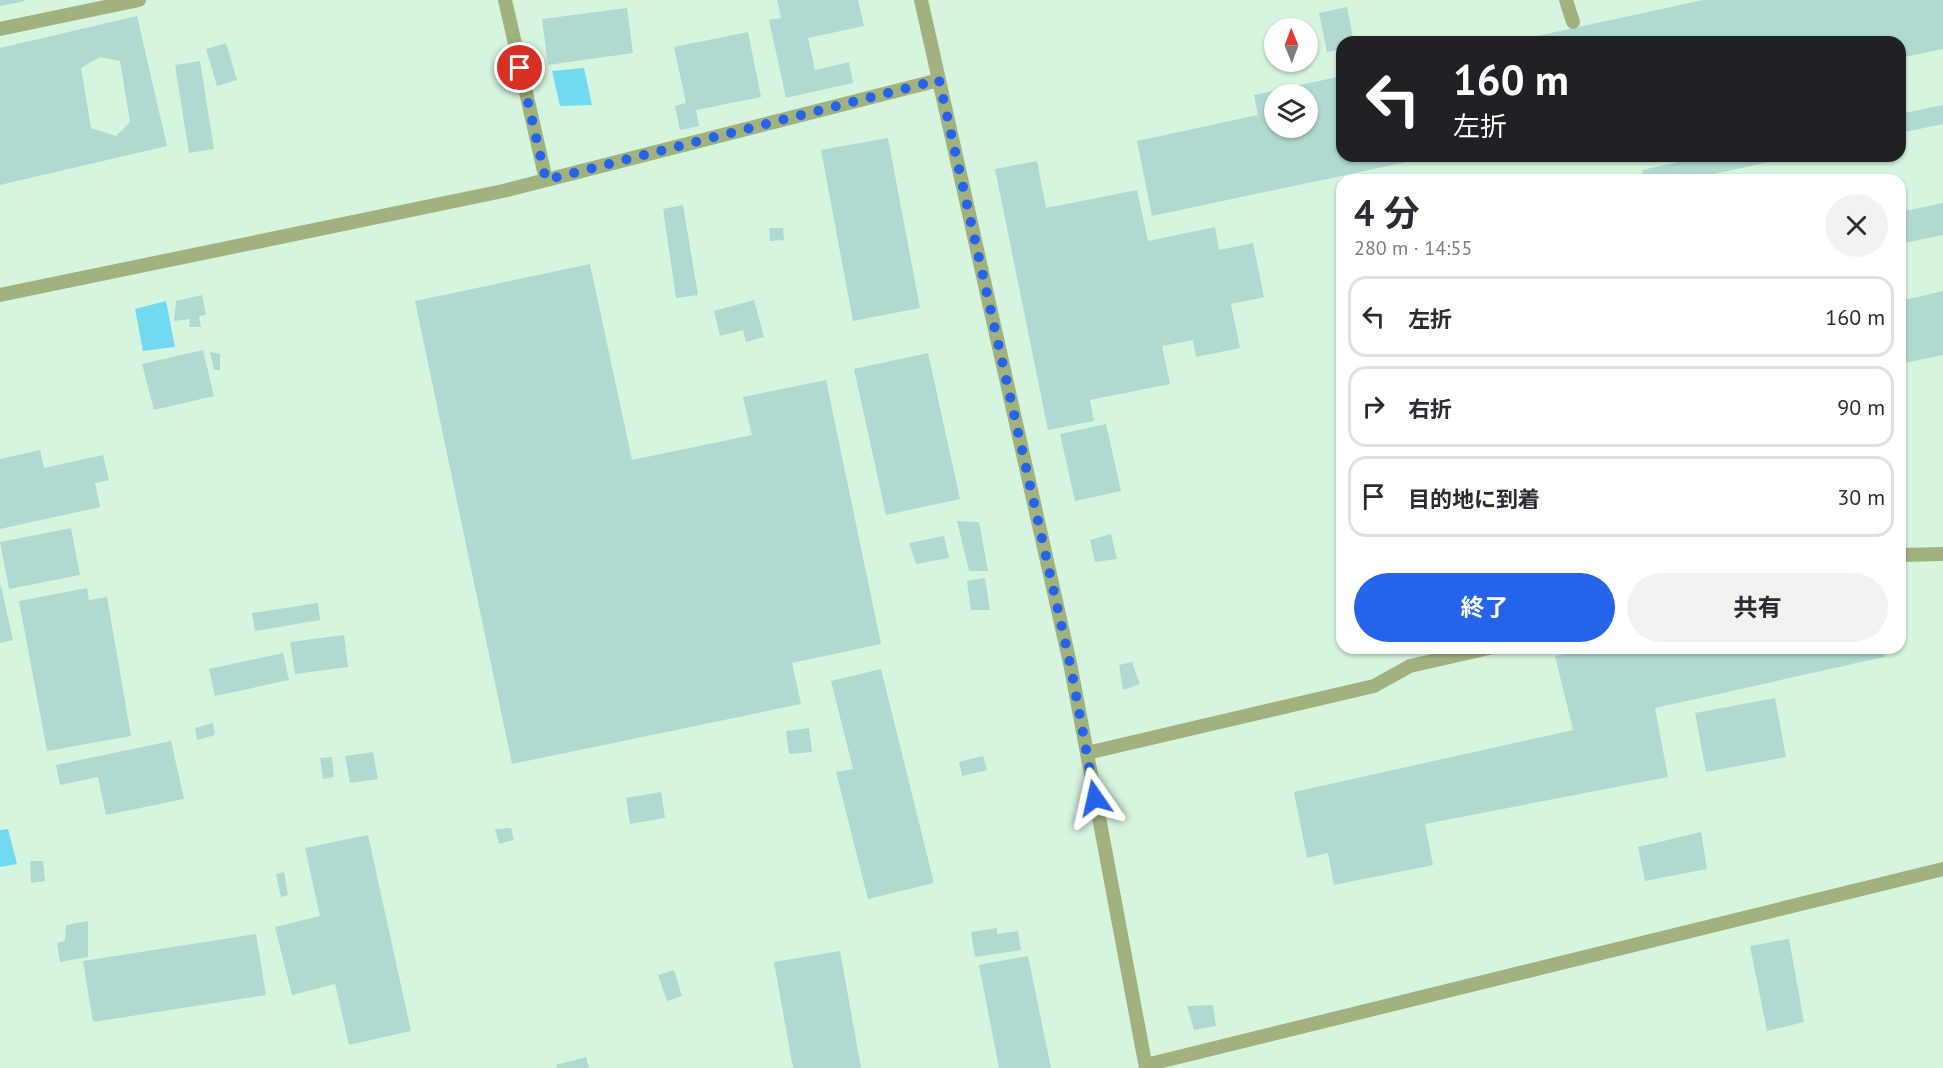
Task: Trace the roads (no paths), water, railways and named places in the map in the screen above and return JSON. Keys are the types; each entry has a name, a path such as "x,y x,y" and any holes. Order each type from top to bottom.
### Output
{"lane":[{"path":"0,29 139,0"},
{"path":"505,0 546,180"},
{"path":"921,0 1071,668 1146,1066 1943,868"},
{"path":"1566,0 1573,22"},
{"path":"0,295 503,191 939,80"},
{"path":"1906,555 1943,554"},
{"path":"1087,753 1374,686 1410,666 1463,654"}],"water":[{"path":"584,68 592,105 560,106 552,71"},
{"path":"166,301 175,347 143,351 135,309"},
{"path":"8,829 17,864 0,867 0,830"}]}
